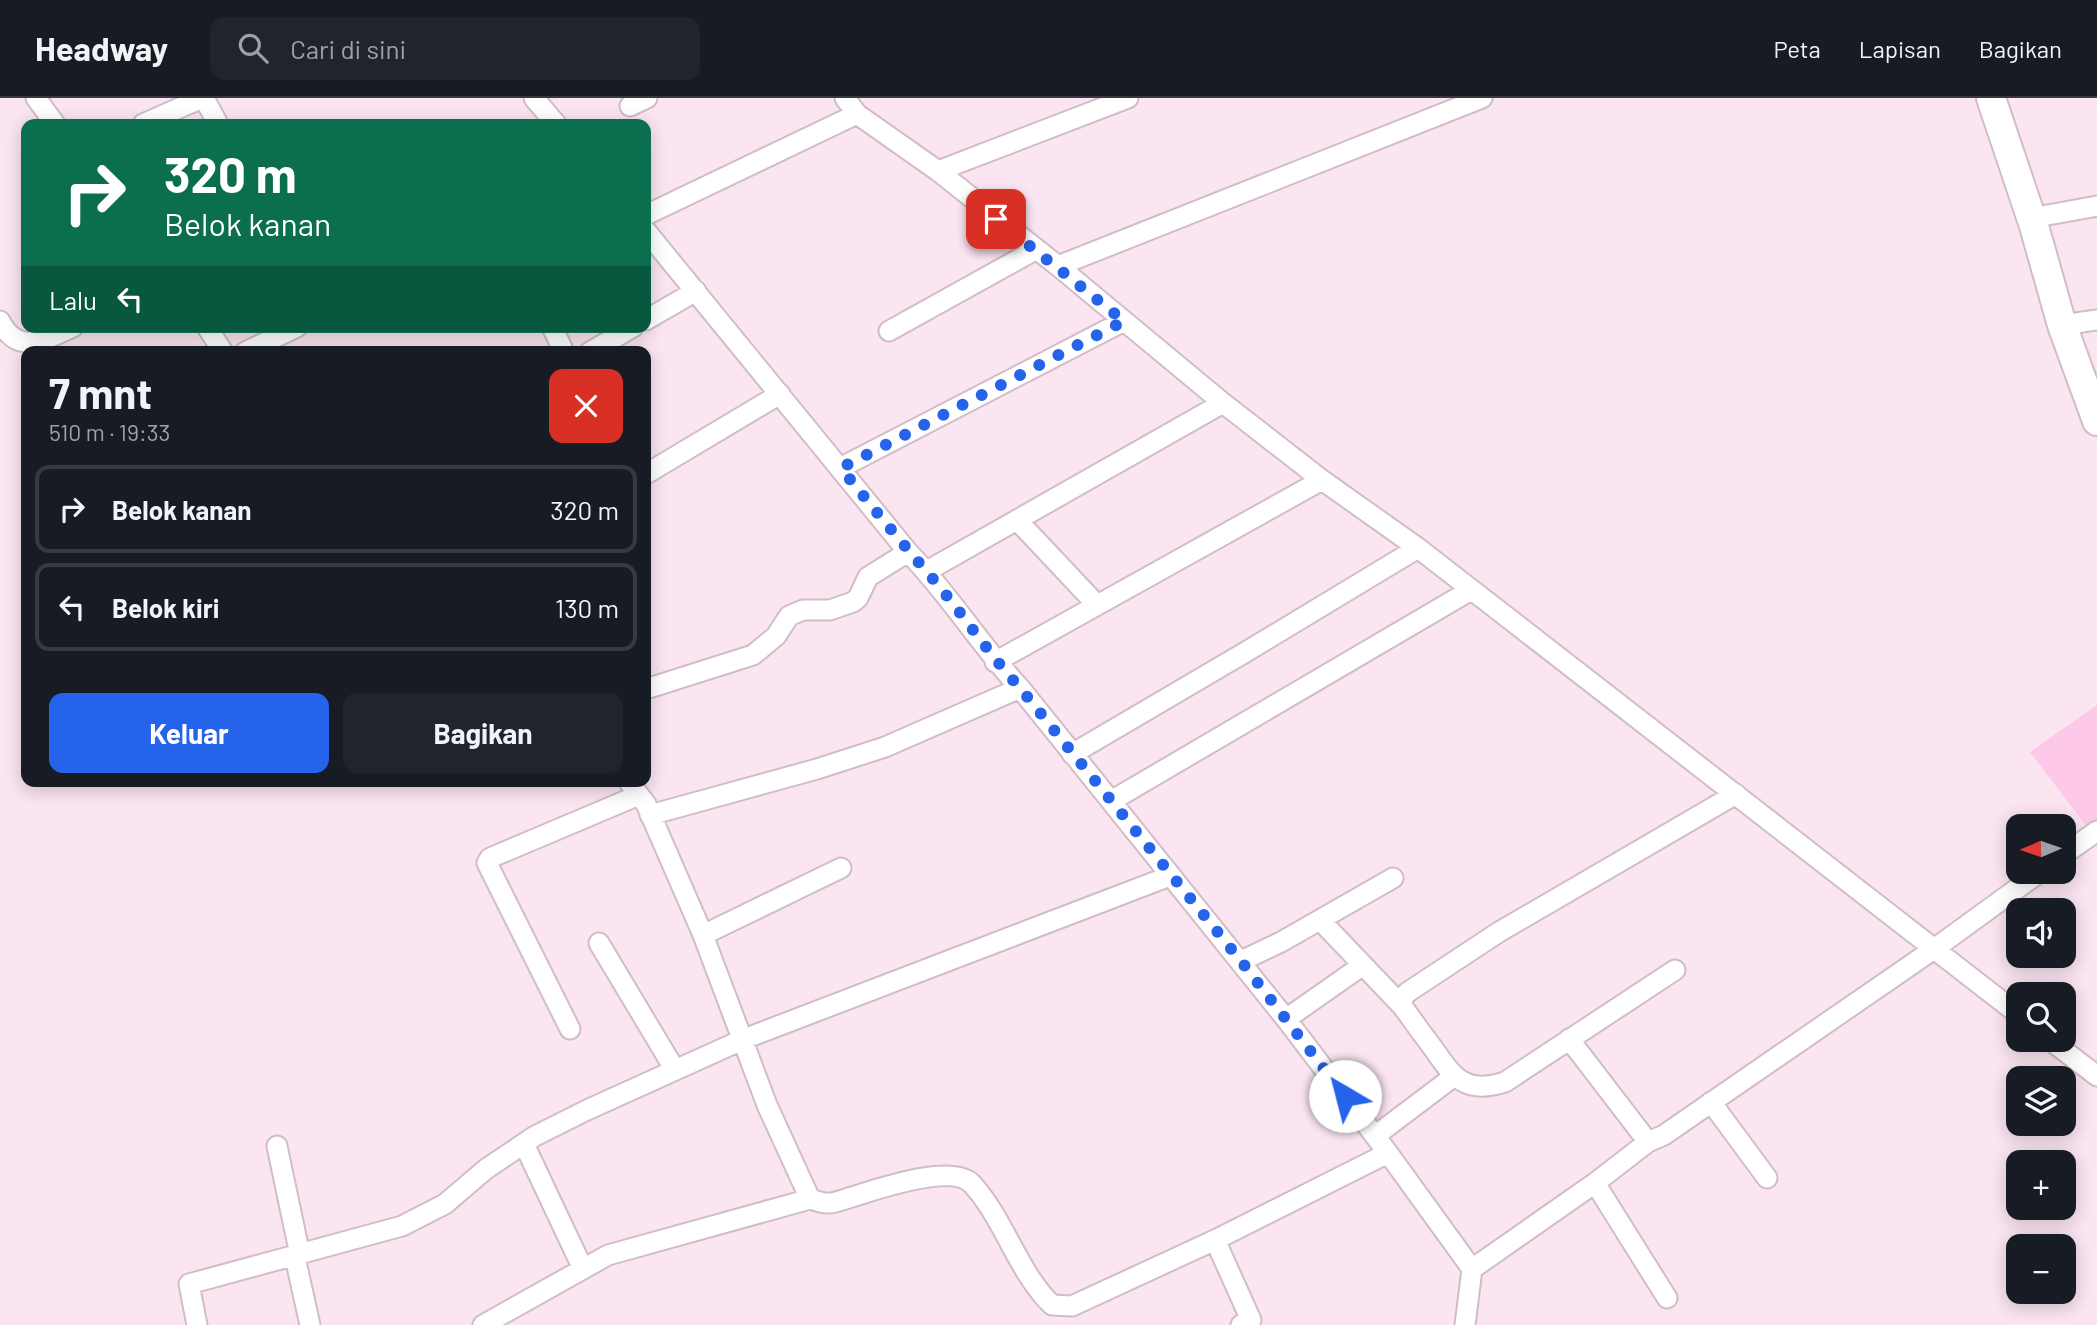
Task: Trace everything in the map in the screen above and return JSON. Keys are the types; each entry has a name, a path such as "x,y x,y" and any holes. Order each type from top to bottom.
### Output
{"street":[{"path":"36,98 51,119"},
{"path":"155,119 203,98 215,119"},
{"path":"534,98 552,119"},
{"path":"1058,266 1482,98"},
{"path":"1991,98 2031,218 2062,326 2097,421"},
{"path":"938,171 1124,99"},
{"path":"651,212 851,106 1058,266 1223,403 1322,480 1418,548 2006,1005"},
{"path":"2031,218 2097,206"},
{"path":"651,237 908,552 927,571 995,662 1020,688 1241,961 1388,1153 1472,1269 1465,1325"},
{"path":"888,331 1035,250"},
{"path":"651,317 696,291"},
{"path":"2062,326 2097,320"},
{"path":"0,321 6,333 13,339 27,343 41,341 59,333"},
{"path":"841,468 1124,321"},
{"path":"258,346 285,333"},
{"path":"600,346 623,333"},
{"path":"651,471 780,394"},
{"path":"927,571 1223,403"},
{"path":"995,662 1322,480"},
{"path":"1017,520 1097,605"},
{"path":"1072,754 1418,548"},
{"path":"651,687 752,655 776,636 789,616 803,610 830,610 853,602 858,598 868,577 908,552"},
{"path":"1111,801 1471,590"},
{"path":"650,815 817,769 885,747 1020,688"},
{"path":"570,1029 487,863 489,858 634,789 650,815 703,935 767,1105 810,1199"},
{"path":"1403,1007 1402,998 1408,992 1499,932 1737,794"},
{"path":"2076,846 2097,831"},
{"path":"703,935 841,868"},
{"path":"197,1325 189,1284 402,1226 445,1204 486,1169 524,1144 587,1110 744,1040 1170,876"},
{"path":"1241,961 1393,878"},
{"path":"1472,1269 1595,1183 1648,1142 1664,1135 2023,884"},
{"path":"1320,920 1403,1007 1453,1077 1477,1087 1505,1083 1675,970"},
{"path":"599,943 676,1070"},
{"path":"1286,1019 1363,965"},
{"path":"1569,1039 1648,1142"},
{"path":"2066,1052 2097,1076"},
{"path":"1375,1136 1453,1077"},
{"path":"1711,1102 1767,1178"},
{"path":"524,1144 583,1269"},
{"path":"277,1146 310,1325"},
{"path":"483,1325 608,1255 810,1199 827,1204 893,1185 938,1176 956,1176 970,1181 1006,1233 1041,1295 1052,1305 1072,1306 1215,1240 1388,1153"},
{"path":"1595,1183 1667,1298"},
{"path":"1215,1240 1251,1320 1241,1325"}],"shaded area":[{"path":"2097,705 2097,840 2030,752"}],"route":[{"path":"996,219 1124,321 841,468 908,552 927,571 995,662 1020,688 1241,961 1345,1096"}]}
